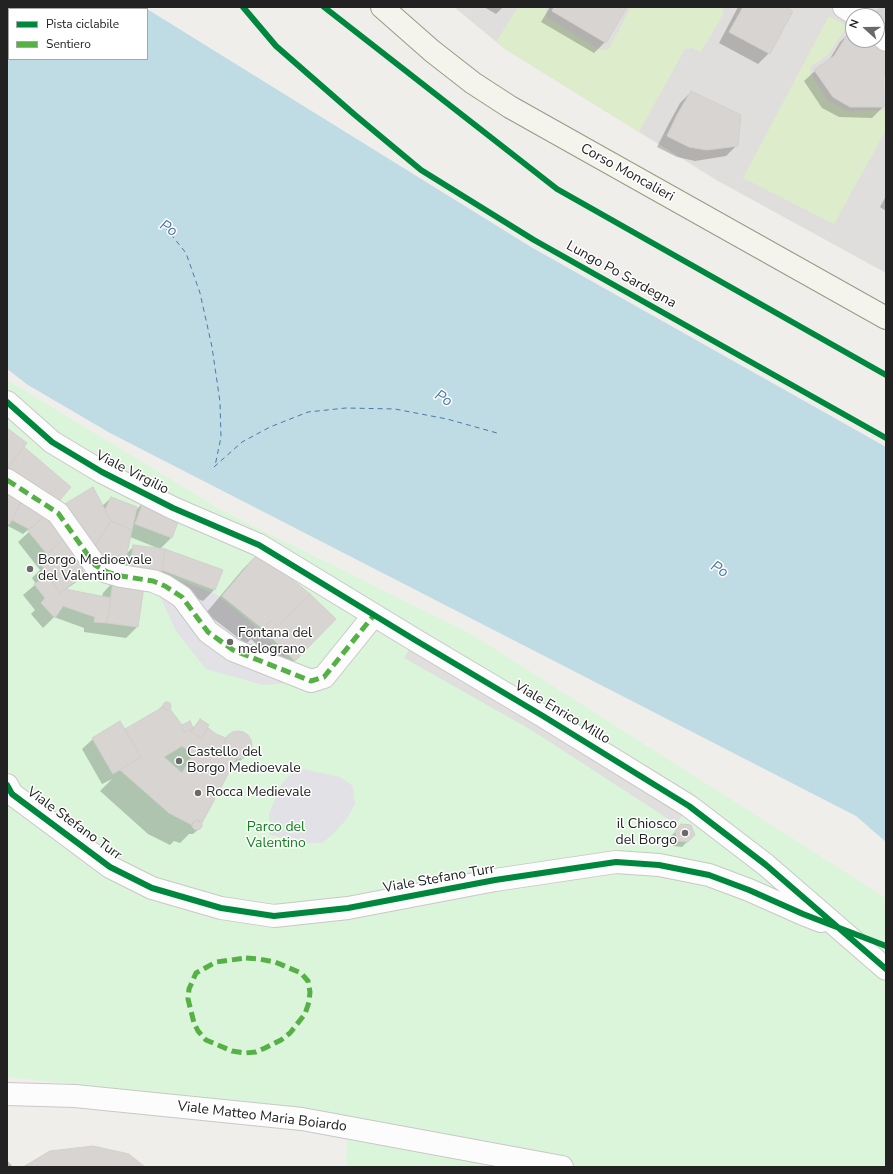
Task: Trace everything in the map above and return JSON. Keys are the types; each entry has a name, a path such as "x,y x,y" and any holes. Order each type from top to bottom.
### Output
{"main road":[{"name":"Corso Moncalieri","path":"382,7 432,51 473,83 510,107 886,318"}],"street":[{"name":"Viale Virgilio","path":"7,402 52,442 102,472 173,508 259,545"},
{"path":"7,480 58,513 95,565 107,572 121,576 153,581 165,586 182,597 208,632 232,650 311,681 324,676 374,615"},
{"name":"Viale Enrico Millo","path":"259,545 550,720 689,806 766,865 836,926"},
{"name":"Viale Stefano Turr","path":"7,785 12,794 110,867 152,888 221,908 274,916 348,908 495,880 616,862 659,865 709,875 836,926 886,969"},
{"name":"Viale Matteo Maria Boiardo","path":"7,1094 75,1096 302,1119 562,1167"}],"shaded area":[{"path":"454,7 886,7 886,273 718,181 505,49"},
{"path":"166,575 216,594 249,621 311,681 263,685 206,669 176,631 153,581"},
{"path":"415,640 689,806 676,824 533,731 404,658"},
{"path":"303,769 340,777 353,786 355,804 346,820 322,843 304,843 270,835 269,814 282,783 292,773"}],"green space":[{"path":"518,7 547,7 546,17 600,50 608,50 631,7 721,7 723,9 722,16 701,52 692,48 685,49 639,132 496,42"},
{"path":"829,16 845,24 844,31 828,55 811,66 810,73 828,101 848,111 886,110 886,130 834,224 743,178"},
{"name":"Parco del Valentino","path":"7,380 221,510 471,634 886,898 886,1167 346,1167 348,1117 223,1100 7,1077"}],"water":[{"name":"Po","path":"7,7 144,7 146,8 8,8 8,60 148,60 148,9 531,247 886,447 886,842 856,816 110,433 28,385 7,369"}],"building":[{"path":"554,7 627,7 606,43 552,11"},
{"path":"743,7 785,7 793,11 770,54 729,32"},
{"path":"886,7 886,30 885,8 880,8"},
{"path":"845,38 845,48 886,49 886,72 883,78 884,107 850,107 833,97 814,70 834,56"},
{"path":"691,91 741,115 738,146 707,150 689,147 667,136"},
{"path":"7,428 27,443 7,469"},
{"path":"24,447 71,487 54,507 7,473 7,469"},
{"path":"7,485 24,497 9,525 7,524"},
{"path":"93,487 111,521 90,553 58,508"},
{"path":"24,497 47,514 29,529 12,520"},
{"path":"111,497 137,507 132,530 111,521 105,510"},
{"path":"144,500 181,514 172,538 135,524"},
{"path":"47,514 70,533 47,554 28,531"},
{"path":"111,521 132,530 125,563 90,553"},
{"path":"70,533 91,569 60,593 42,566 52,560 47,554"},
{"path":"133,545 165,549 161,576 130,572"},
{"path":"165,549 223,570 215,590 162,570"},
{"path":"259,552 310,594 278,627 271,620 263,629 222,596"},
{"path":"48,576 60,593 65,589 111,598 107,623 94,622 95,617 63,606 55,618 41,603 45,598 34,584"},
{"path":"113,581 144,586 138,627 107,623"},
{"path":"310,594 336,619 295,661 263,629 271,620 278,627"},
{"path":"165,702 169,702 171,706 169,710 165,710 163,708 163,704"},
{"path":"163,707 166,710 170,709 182,725 184,732 193,728 191,732 201,738 208,728 216,734 226,738 224,743 225,749 231,757 236,759 202,823 196,820 192,825 169,813 120,770 141,757 125,729","holes":["182,746 193,754 182,773 164,757"]},
{"path":"200,719 209,725 201,738 191,732"},
{"path":"120,721 141,757 113,774 92,738"},
{"path":"190,721 193,728 184,732 182,725"},
{"path":"238,731 248,735 252,745 248,755 238,759 228,755 224,745 228,735"},
{"path":"195,820 199,820 201,821 201,829 195,830 192,827 192,823"},
{"name":"il Chiosco del Borgo","path":"681,824 691,825 695,835 688,842 678,841 675,831"},
{"path":"93,1146 129,1154 145,1167 23,1167 50,1151"}],"ferry route":[{"path":"165,227 186,253 200,293 212,347 220,402 221,437 215,466"},
{"path":"214,467 242,442 270,427 308,412 346,408 395,409 447,419 497,433"}],"marked path":[{"path":"7,480 58,513 95,565 107,572 121,576 153,581 165,586 182,597 208,632 233,650 311,681 324,677 374,615 372,614"},
{"path":"246,958 275,962 301,973 308,981 310,992 309,1002 305,1014 290,1033 281,1040 265,1048 256,1052 245,1053 232,1051 206,1040 198,1031 194,1023 188,999 189,989 196,973 216,962 246,958"}],"cycle path":[{"name":"Lungo Po Sardegna","path":"243,7 276,46 421,170 534,240 886,438"},
{"path":"324,7 557,189 886,375"},
{"path":"7,402 52,442 102,472 173,508 259,545 689,806 766,865 886,969"},
{"path":"7,785 12,794 110,867 152,888 221,908 274,916 348,908 495,880 616,862 659,865 709,875 749,890 803,914 886,946"}],"place":[{"name":"Borgo Medioevale del Valentino","path":"30,569"},
{"name":"Fontana del melograno","path":"230,642"},
{"name":"Castello del Borgo Medioevale","path":"179,761"},
{"name":"Rocca Medievale","path":"198,793"},
{"name":"il Chiosco del Borgo","path":"685,833"}]}
